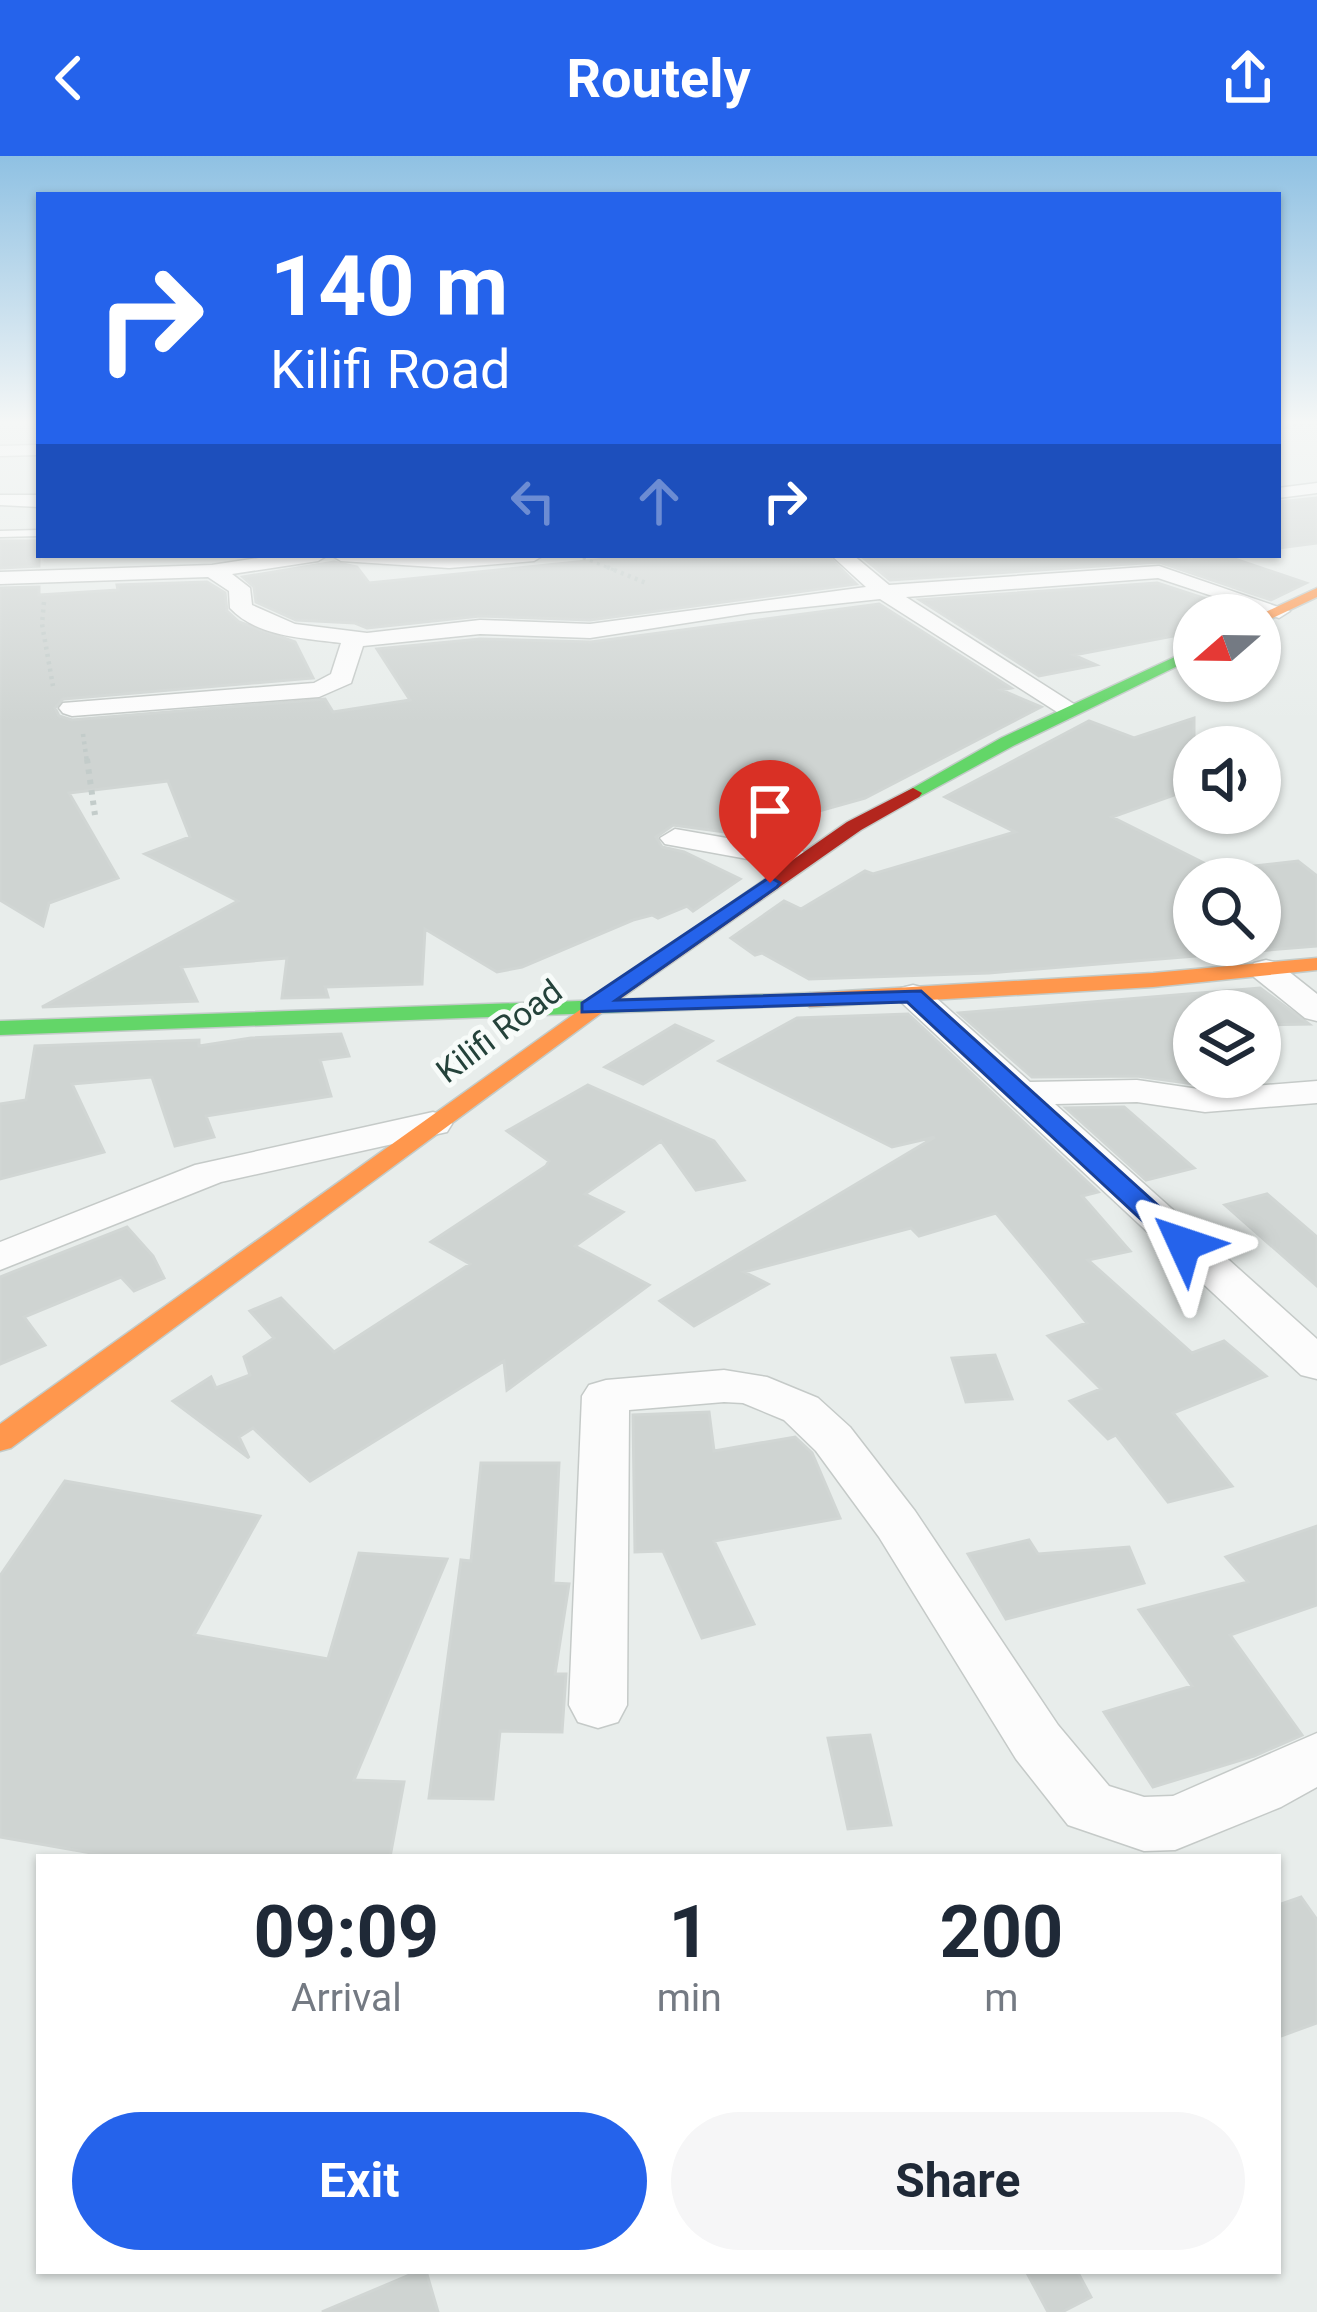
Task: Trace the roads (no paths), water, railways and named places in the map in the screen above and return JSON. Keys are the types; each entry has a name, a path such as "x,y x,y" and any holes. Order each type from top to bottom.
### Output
{"street":[{"path":"32,577 48,558"},
{"path":"0,578 212,571 298,558"},
{"path":"388,558 449,562 498,558"},
{"path":"844,558 884,592 1068,711"},
{"path":"212,571 239,588 241,608 257,620 354,639 503,626 590,631 750,606 884,592 1159,572 1215,594"},
{"path":"1281,609 1317,592"},
{"path":"73,708 319,690 342,677 354,639"},
{"name":"Kilifi Road","path":"0,1440 590,1008 802,860 881,809 1173,662"},
{"path":"675,838 802,860"},
{"path":"0,1028 161,1018 590,1008 1044,990 1317,964"},
{"path":"1266,970 1317,1011"},
{"path":"913,995 1317,1364"},
{"path":"1018,1093 1137,1091 1205,1101 1317,1092"},
{"path":"0,1256 209,1173 434,1124"},
{"path":"598,1705 606,1396 750,1388 802,1409 833,1439 908,1540 1037,1742 1070,1789 1089,1806 1144,1825 1175,1823 1260,1789 1317,1758"}],"lane":[{"path":"0,534 36,533"}]}
